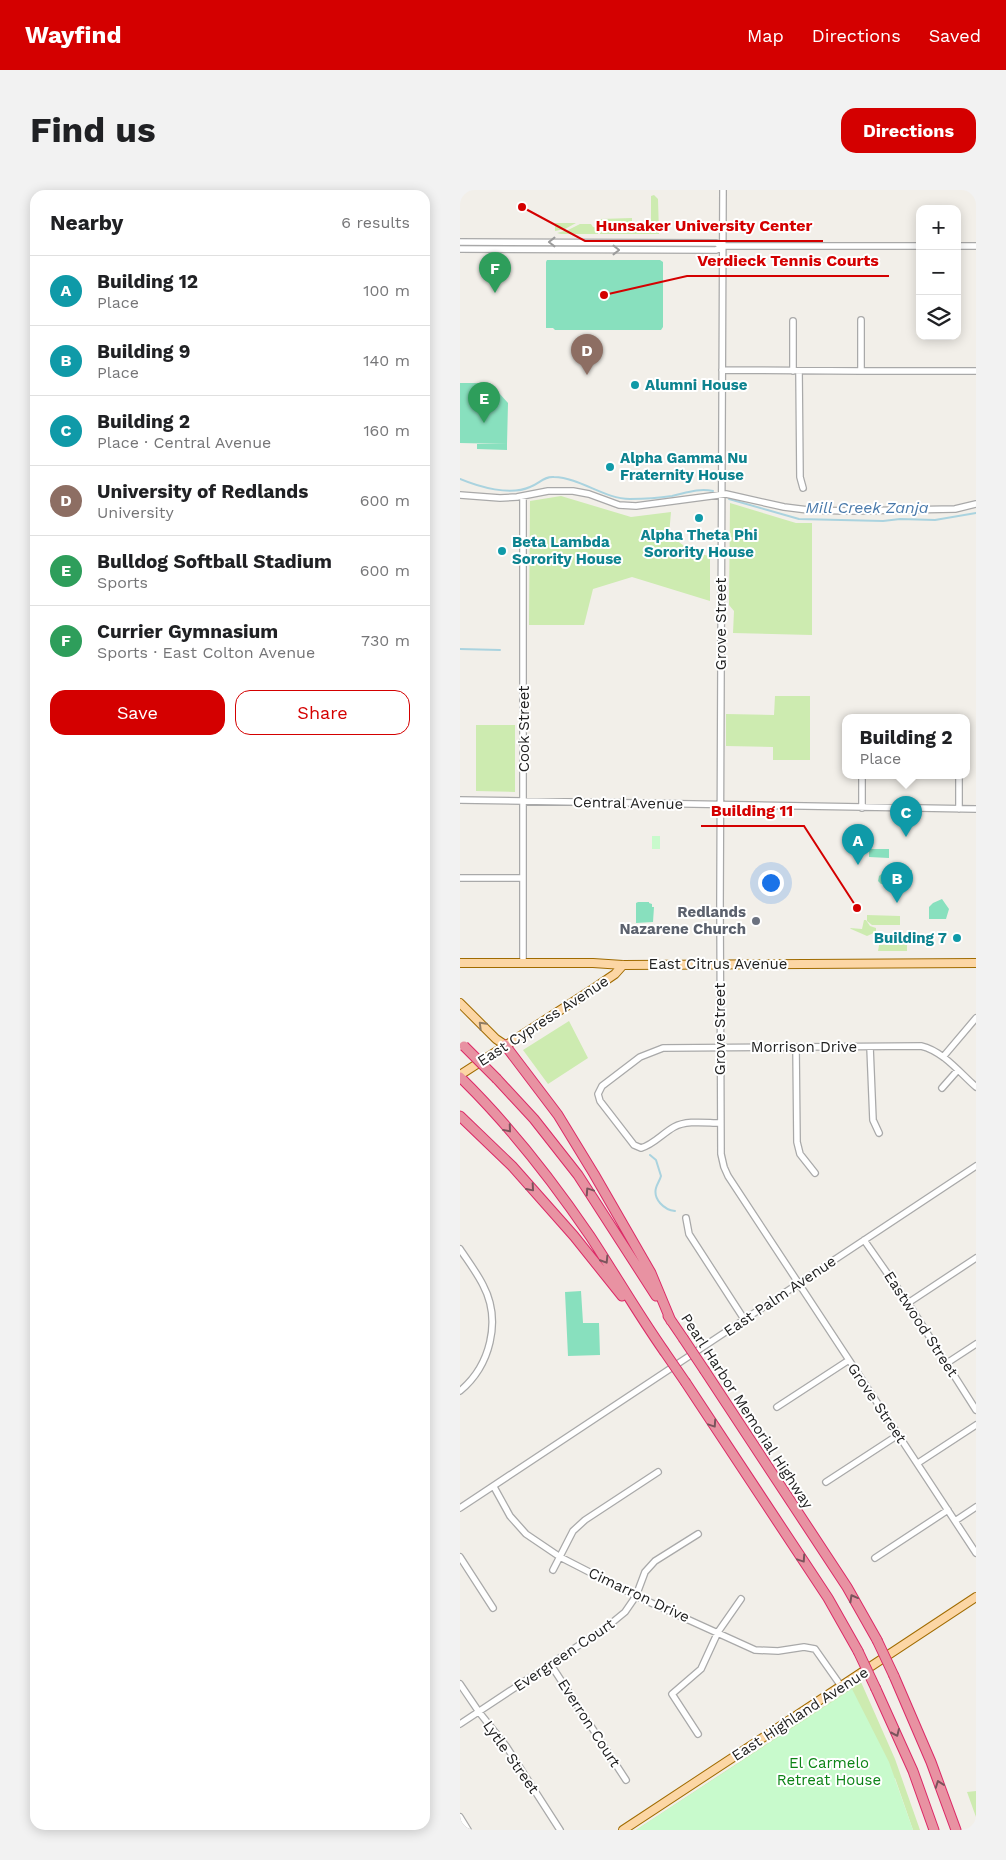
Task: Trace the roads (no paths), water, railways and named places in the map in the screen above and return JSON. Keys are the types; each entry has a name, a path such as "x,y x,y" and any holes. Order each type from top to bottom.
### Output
{"highway":[{"name":"Pearl Harbor Memorial Highway","path":"462,1044 534,1119 578,1175 611,1224 671,1321 847,1587 877,1640 894,1676 932,1762 956,1830"},
{"path":"505,1045 558,1115 594,1174 651,1274 671,1321"},
{"path":"460,1076 507,1128 589,1235 651,1332 828,1598 858,1651 876,1689 913,1771 934,1830"},
{"path":"460,1116 512,1166 574,1236 651,1332"}],"main road":[{"name":"East Citrus Avenue","path":"460,963 523,962 623,965 976,963"},
{"name":"East Cypress Avenue","path":"460,1076 599,985 615,974 623,965"},
{"path":"460,1003 505,1045"},
{"name":"East Highland Avenue","path":"623,1830 976,1597"}],"street":[{"name":"Grove Street","path":"723,190 720,805 721,1154 726,1171 798,1284 976,1553"},
{"path":"460,242 716,243 723,246 916,246"},
{"path":"460,250 716,250 723,246"},
{"path":"961,246 976,246"},
{"path":"861,320 861,371"},
{"path":"793,321 800,477 803,488"},
{"path":"722,370 976,371"},
{"path":"460,495 500,498 548,491 573,491 589,494 619,505 636,506 726,494 800,509 849,512 955,509 976,504"},
{"name":"Cook Street","path":"523,496 523,962"},
{"path":"862,779 862,808"},
{"path":"959,779 959,809"},
{"name":"Central Avenue","path":"460,800 976,809"},
{"path":"460,878 522,878"},
{"path":"943,1057 976,1018"},
{"name":"Morrison Drive","path":"720,1123 682,1124 648,1146 641,1148 634,1145 600,1102 598,1094 602,1086 634,1062 652,1051 663,1048 921,1046 933,1050 943,1057 976,1087"},
{"path":"796,1047 797,1142 800,1154 815,1173"},
{"path":"870,1047 873,1120 880,1133"},
{"path":"942,1088 958,1071"},
{"name":"East Palm Avenue","path":"460,1508 494,1488 744,1319 976,1166"},
{"path":"686,1218 689,1234 744,1319"},
{"name":"Eastwood Street","path":"864,1240 908,1303 976,1410"},
{"path":"460,1249 483,1285 489,1301 492,1318 490,1341 484,1360 474,1377 460,1391"},
{"path":"908,1303 976,1258"},
{"path":"947,1363 976,1344"},
{"path":"776,1408 849,1360"},
{"path":"918,1463 976,1424"},
{"path":"826,1482 898,1435"},
{"path":"553,1570 574,1531 585,1520 658,1472"},
{"name":"Cimarron Drive","path":"494,1488 510,1516 526,1534 560,1556 636,1596 755,1650 778,1652 804,1647 815,1649 841,1686"},
{"path":"955,1521 976,1508"},
{"path":"875,1558 948,1510"},
{"name":"Evergreen Court","path":"460,1724 608,1626 625,1612 636,1596 645,1572 655,1561 698,1534"},
{"path":"460,1557 494,1608"},
{"path":"698,1734 672,1694 701,1669 718,1632 741,1599"},
{"name":"Everron Court","path":"551,1665 626,1780"},
{"name":"Lytle Street","path":"460,1684 506,1746 560,1830"},
{"path":"460,1818 468,1830"}],"waterway":[{"name":"Mill Creek Zanja","path":"460,479 476,485 513,491 530,487 547,478 564,478 611,496 630,499 667,497 697,490 713,491"},
{"name":"Mill Creek Zanja","path":"729,499 799,519 935,520 976,513"},
{"path":"460,649 500,650"},
{"path":"650,1155 656,1160 661,1176 656,1188 656,1196 663,1206 675,1211"}],"place":[{"name":"Hunsaker University Center","path":"522,207"},
{"name":"Currier Gymnasium","path":"495,293"},
{"name":"Verdieck Tennis Courts","path":"604,295"},
{"name":"University of Redlands","path":"587,375"},
{"name":"Alumni House","path":"635,385"},
{"name":"Bulldog Softball Stadium","path":"484,423"},
{"name":"Alpha Gamma Nu Fraternity House","path":"610,467"},
{"name":"Alpha Theta Phi Sorority House","path":"699,518"},
{"name":"Beta Lambda Sorority House","path":"502,551"},
{"name":"Building 2","path":"906,837"},
{"name":"Building 12","path":"858,865"},
{"name":"Building 9","path":"897,903"},
{"name":"Building 11","path":"857,908"},
{"name":"Redlands Nazarene Church","path":"756,921"},
{"name":"Building 7","path":"957,938"}],"park label":[{"name":"El Carmelo Retreat House","path":"829,1772"}]}
